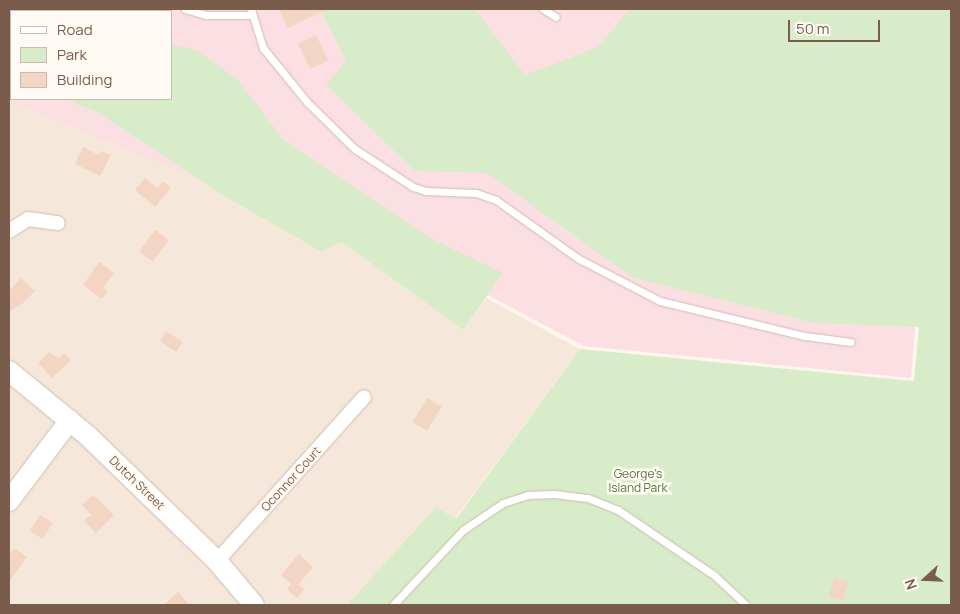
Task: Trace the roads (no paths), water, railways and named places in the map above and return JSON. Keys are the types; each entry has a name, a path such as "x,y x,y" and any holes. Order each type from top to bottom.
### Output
{"street":[{"path":"9,231 28,219 58,223"},
{"name":"Dutch Street","path":"9,371 70,420 218,562 254,605"},
{"name":"Oconnor Court","path":"218,562 364,397"},
{"path":"9,501 70,420"}],"lane":[{"path":"185,9 206,16 251,12 263,48 307,102 355,149 413,187 426,191 476,193 496,200 579,259 660,301 805,336 851,342"},
{"path":"543,9 556,17"},
{"path":"393,605 462,530 503,503 528,495 554,494 588,498 618,510 715,576 746,605"}],"park label":[{"name":"George's Island Park","path":"638,481"}]}
